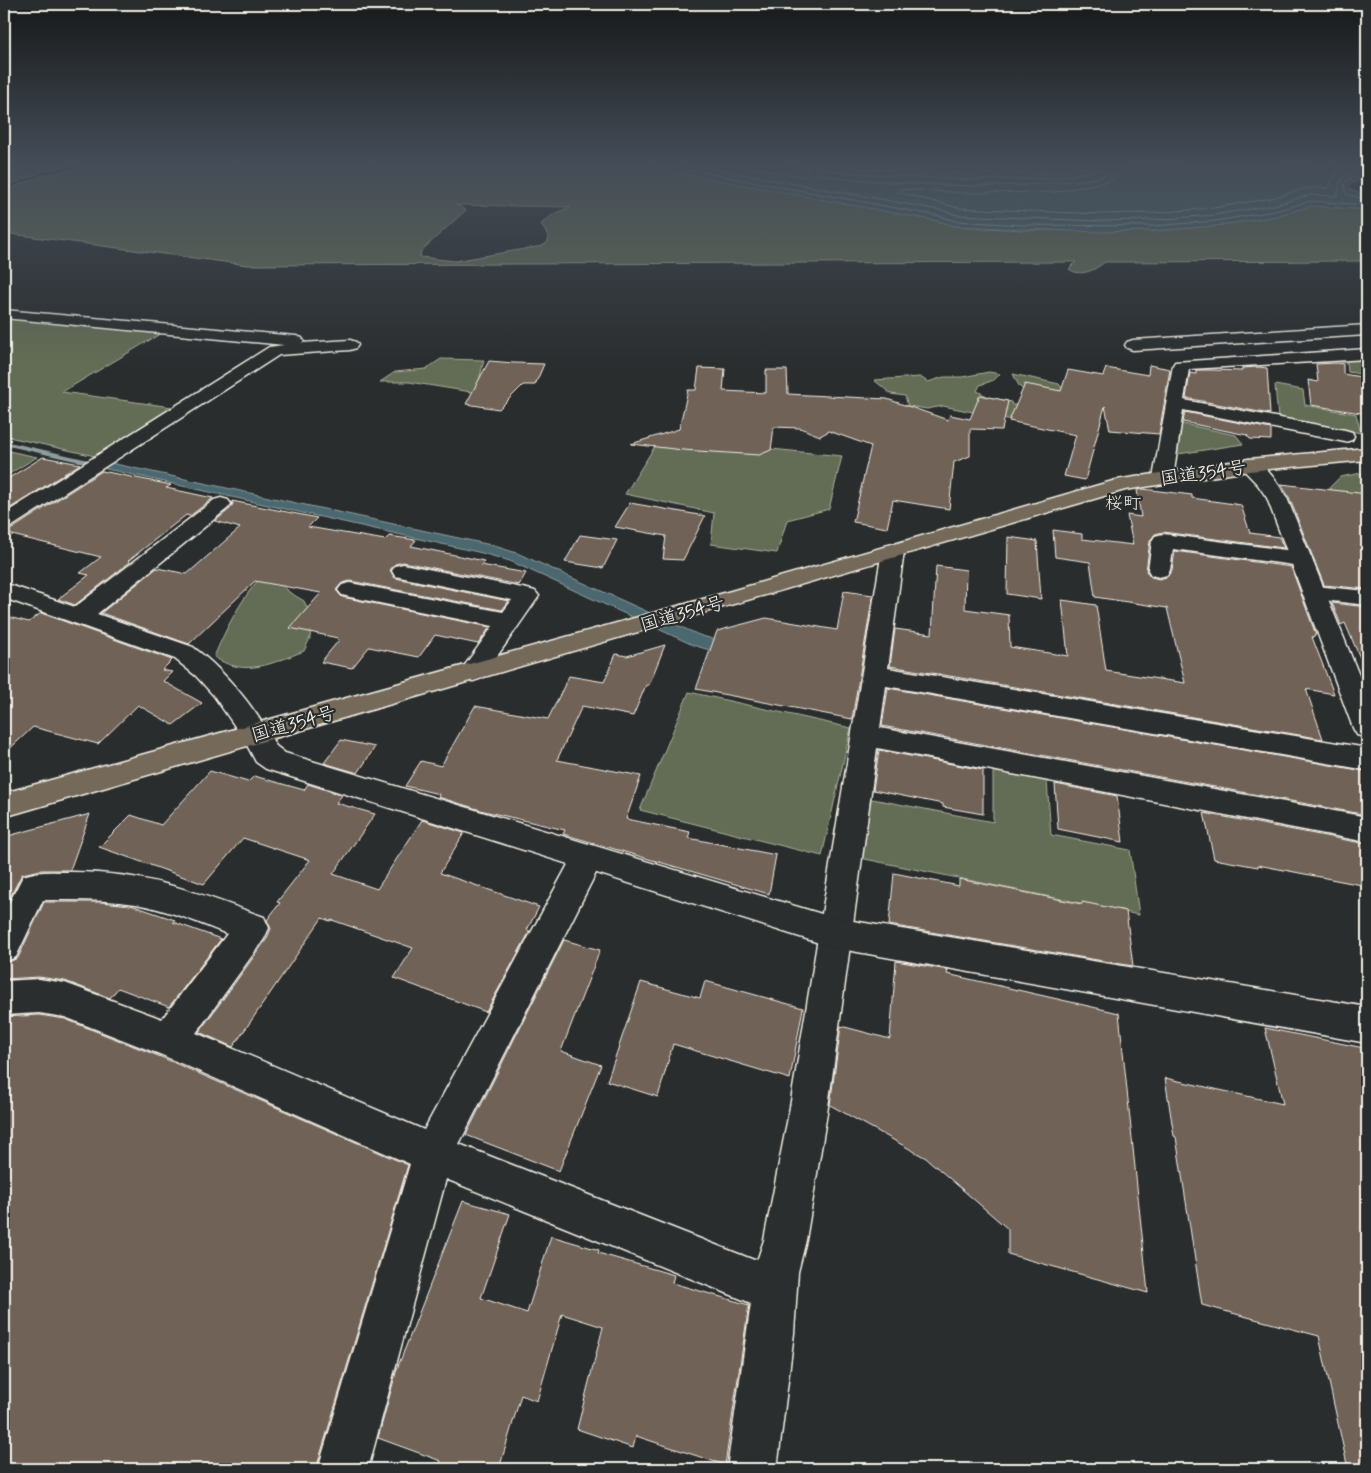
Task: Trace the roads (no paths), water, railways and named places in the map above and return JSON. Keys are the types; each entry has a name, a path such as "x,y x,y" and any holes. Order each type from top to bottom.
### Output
{"highway":[{"name":"国道354号","path":"4,806 1123,484 1249,465 1367,454"}],"street":[{"path":"4,314 350,345 275,350 4,523"},
{"path":"1133,345 1367,330"},
{"path":"1163,478 1181,365 1367,354"},
{"path":"1174,403 1345,436"},
{"path":"1249,465 1266,481 1276,498 1367,728"},
{"path":"80,615 221,504"},
{"path":"1159,570 1163,541 1301,559"},
{"path":"752,1469 772,1334 776,1272 785,1240 809,1107 893,551"},
{"path":"402,571 527,596 473,672"},
{"path":"4,590 80,615 184,653 204,667 244,715 266,754 276,761 835,933 1367,1024"},
{"path":"350,590 509,621"},
{"path":"1314,593 1367,598"},
{"path":"874,676 1367,759"},
{"path":"866,736 1367,830"},
{"path":"343,1469 433,1154 588,857"},
{"path":"4,946 34,886 106,886 148,892 176,900 252,928 169,1040"},
{"path":"4,998 38,996 65,1000 169,1040 433,1154 756,1283 776,1272"}],"water":[{"path":"1067,231 1157,231 1154,231"},
{"path":"106,462 491,545 517,553 699,635 743,648 739,659 693,645 510,561 482,553 102,468"}],"waterway":[{"path":"4,443 93,463"}],"district":[{"name":"桜町","path":"1123,503"}]}
